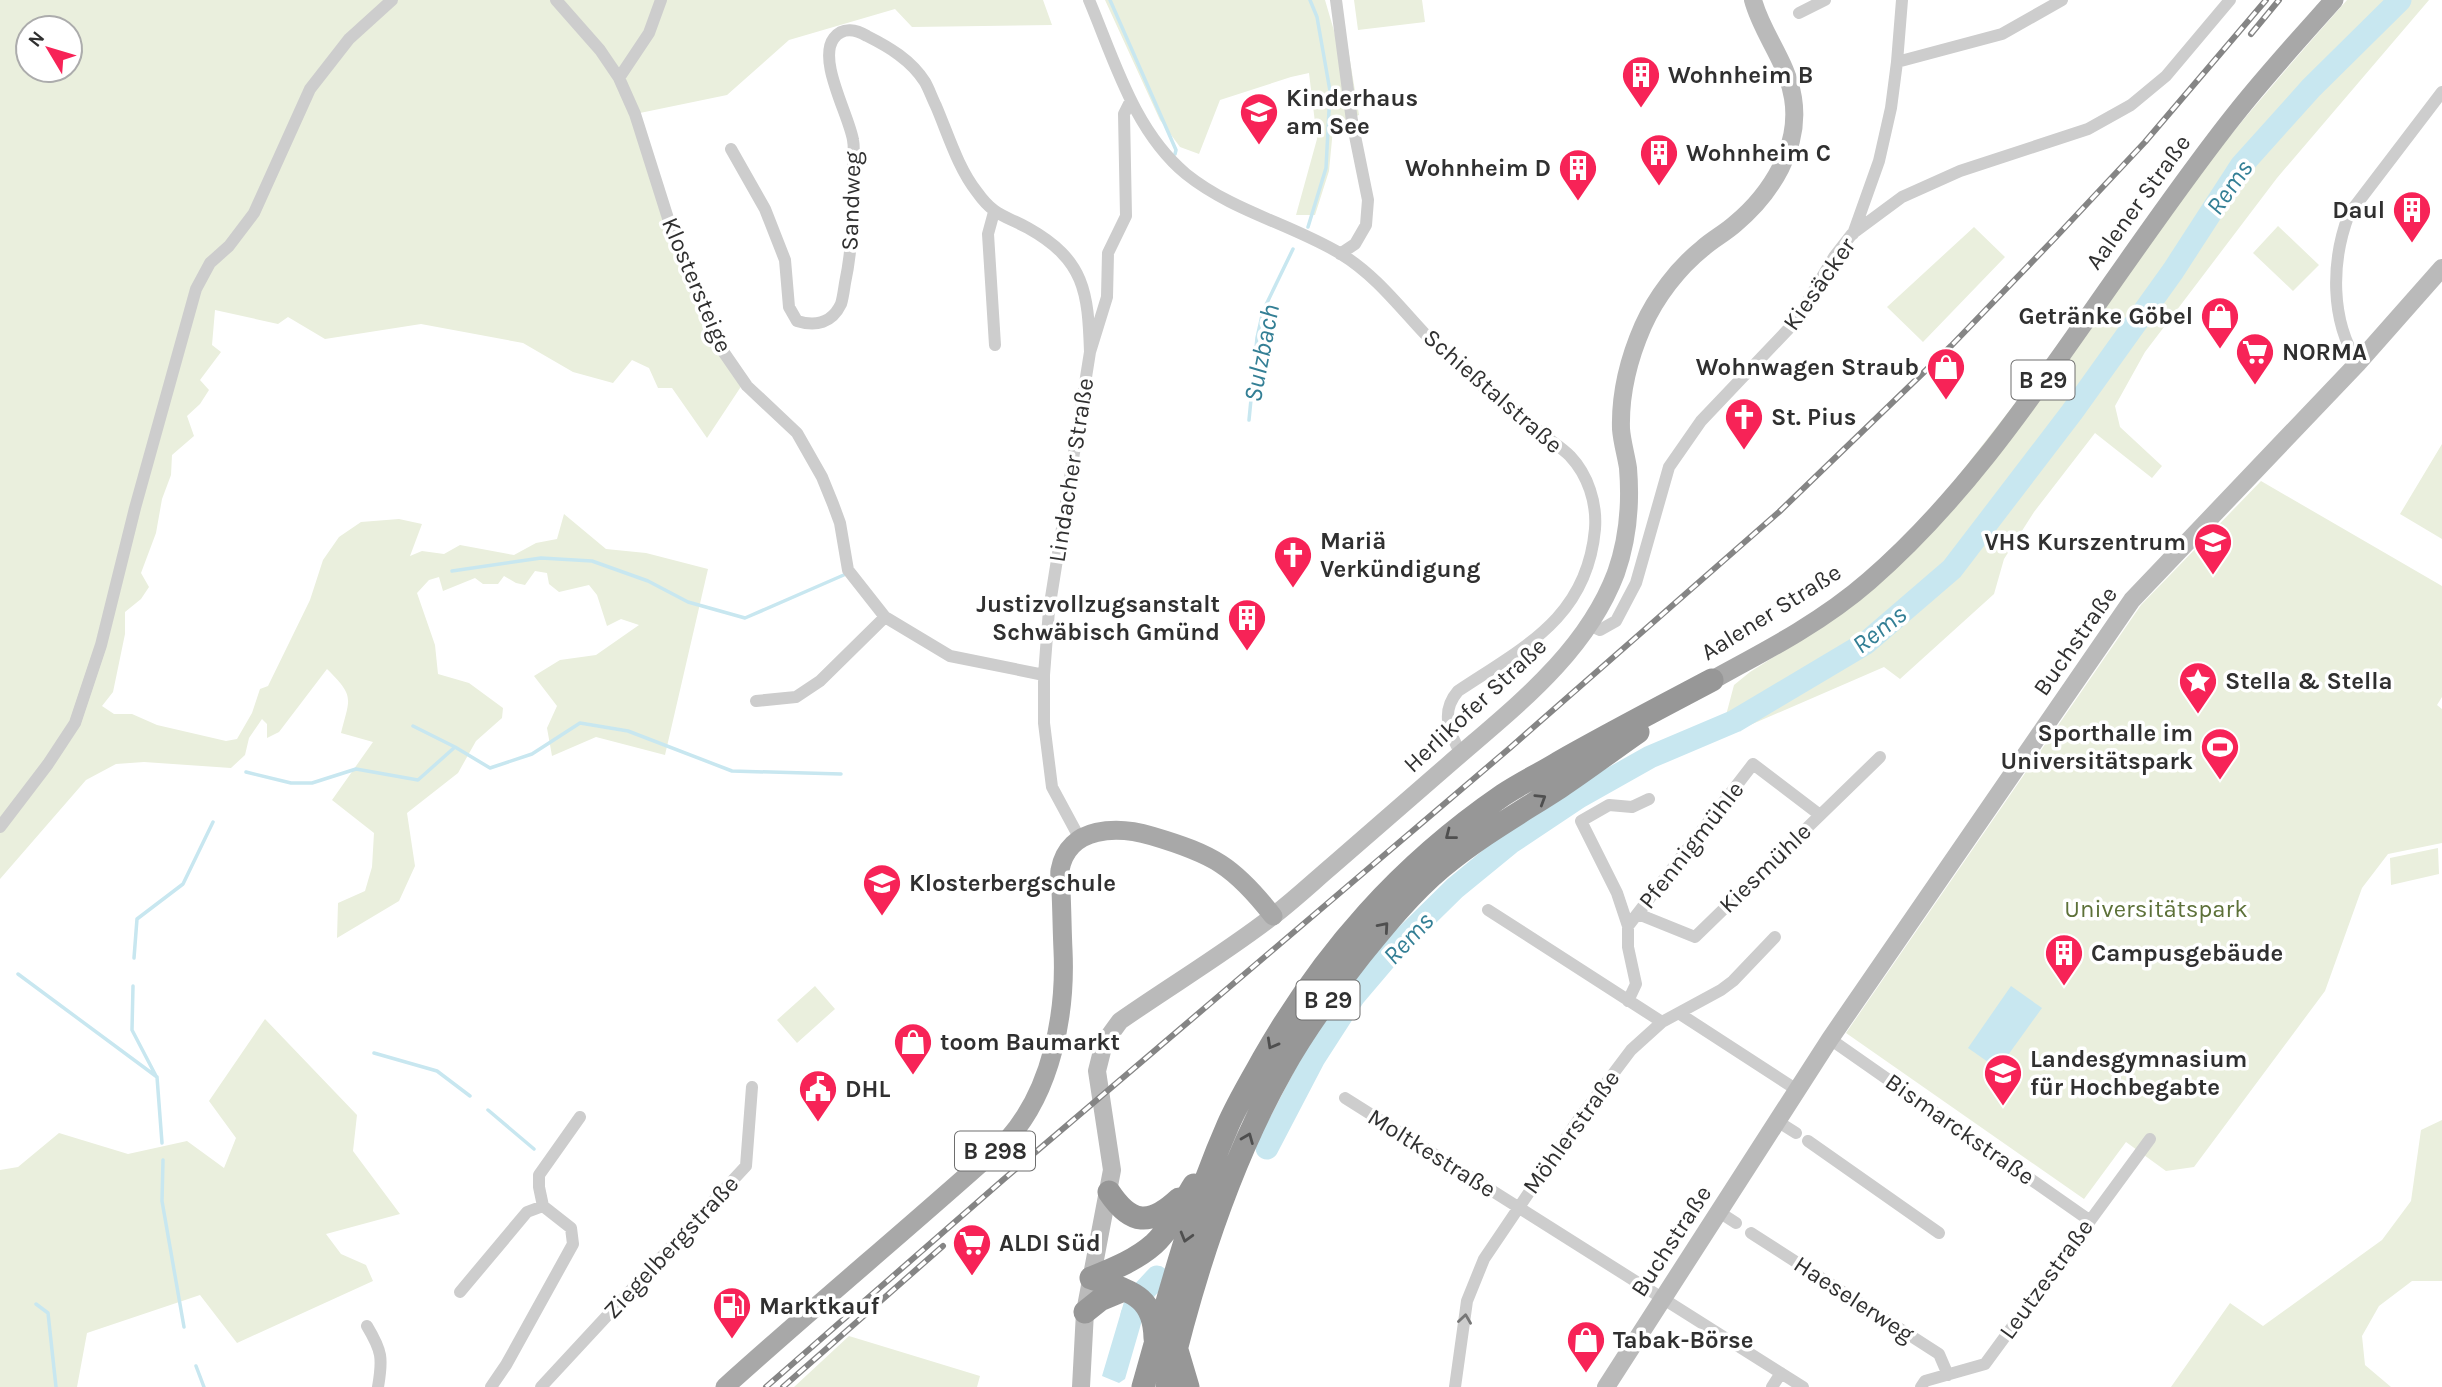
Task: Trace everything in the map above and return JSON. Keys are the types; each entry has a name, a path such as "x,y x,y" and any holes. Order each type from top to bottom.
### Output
{"highway":[{"name":"Aalener Straße","path":"1227,1127 1309,984 1356,926 1447,836 1505,794 1610,733 1713,680"},
{"name":"B 29","path":"1143,1387 1166,1346 1254,1122 1310,1024 1380,931 1440,868 1483,835 1561,786 1713,680"},
{"name":"B 29","path":"1167,1387 1166,1346 1190,1223 1227,1127"},
{"path":"1091,1278 1125,1263 1155,1244 1172,1222 1227,1127"},
{"path":"1109,1192 1128,1215 1144,1219 1161,1214 1192,1188"},
{"path":"1091,1278 1124,1290 1146,1303 1188,1387"},
{"path":"1085,1312 1100,1300 1124,1290"}],"main road":[{"name":"Herlikofer Straße","path":"1091,1278 1112,1170 1097,1071 1099,1057 1110,1033 1131,1013 1273,916 1520,703 1560,663 1589,625 1615,576 1623,552 1628,522 1628,467 1621,429 1625,388 1633,351 1663,292 1703,247 1734,226 1758,203 1776,177 1788,151 1794,125 1793,99 1786,71 1753,0"},
{"name":"Aalener Straße","path":"1713,680 1778,644 1839,605 1885,567 1933,521 1986,459 2185,180 2239,110 2334,0"},
{"name":"Buchstraße","path":"1606,1387 1830,1039 2132,600 2358,363 2442,268"},
{"path":"1080,839 1099,831 1143,833 1208,855 1245,883 1273,916"},
{"name":"B 298","path":"725,1387 877,1252 915,1223 1022,1124 1039,1094 1061,1012 1064,976 1060,869 1068,852 1080,839"},
{"path":"1081,1387 1085,1312 1091,1278"}],"street":[{"path":"0,827 75,723 101,645 135,508 197,289 209,263 229,246 254,213 310,89 349,39 392,0"},
{"name":"Klostersteige","path":"556,0 600,50 619,78 650,159 672,231 718,344 747,386 797,433 822,477 833,504 840,523 848,570 885,617 950,656 1044,674"},
{"path":"619,78 649,33 661,0"},
{"path":"1089,0 1131,100 1157,143 1186,174 1231,203 1340,254 1355,244 1366,225 1368,201 1352,121 1336,0"},
{"path":"1799,13 1825,0"},
{"path":"1852,234 1879,161 1891,108 1902,0"},
{"path":"1897,62 2002,34 2062,0"},
{"name":"Kiesäcker","path":"1589,625 1600,630 1616,621 1636,583 1669,467 1701,421 1796,321 1834,257 1852,234 1902,197 1960,170 2088,130 2131,105 2166,76 2230,0"},
{"name":"Sandweg","path":"731,149 765,209 785,260 789,307 797,321 812,326 829,319 841,303 852,234 853,140 834,81 829,58 830,47 834,37 844,30 857,30 883,44 902,57 925,82 975,191 994,212 1027,228 1067,257 1082,283 1088,308 1090,352"},
{"path":"2358,363 2347,346 2340,319 2336,282 2343,230 2349,214 2442,92"},
{"name":"Lindacher Straße","path":"1080,839 1052,787 1044,723 1044,674 1049,610 1090,352 1107,297 1108,253 1126,216 1124,114 1131,100"},
{"path":"994,212 988,234 995,345"},
{"name":"Schießtalstraße","path":"1340,254 1370,274 1427,336 1469,374 1571,457 1589,484 1596,516 1593,551 1582,583 1560,615 1541,635 1520,652 1458,691 1451,699 1447,709 1449,733 1461,754"},
{"path":"756,701 796,696 820,681 885,617"},
{"name":"Kiesmühle","path":"1638,914 1695,937 1880,757"},
{"name":"Pfennigmühle","path":"1628,926 1753,764 1820,815"},
{"name":"Pfennigmühle","path":"1628,1001 1636,984 1628,947 1628,926 1617,893 1581,821 1609,805 1632,807 1649,799"},
{"path":"1488,910 1662,1022"},
{"name":"Möhlerstraße","path":"1455,1387 1467,1300 1483,1259 1576,1123 1631,1050 1662,1022 1733,981 1775,937"},
{"path":"1679,1014 1797,1090"},
{"name":"Bismarckstraße","path":"1830,1039 2089,1220"},
{"name":"Ziegelbergstraße","path":"541,1387 746,1166 752,1087"},
{"name":"Moltkestraße","path":"1345,1098 1803,1387"},
{"path":"491,1387 573,1244 571,1228 544,1206 539,1175 580,1117"},
{"path":"1777,1121 1796,1133"},
{"name":"Leutzestraße","path":"1921,1387 1925,1381 1985,1364 2150,1139"},
{"path":"1808,1141 1938,1233"},
{"path":"460,1292 527,1212 544,1206"},
{"path":"1719,1212 1736,1223"},
{"name":"Haeselerweg","path":"1751,1233 1939,1354 1948,1375"},
{"path":"367,1326 380,1347 381,1372 378,1387"},
{"path":"1772,1387 1781,1373"}],"green space":[{"path":"0,0 1043,0 1052,25 912,27 895,9 789,40 727,95 635,114 689,277 744,382 707,438 672,388 658,388 649,368 632,360 613,383 573,372 523,343 421,324 325,339 288,317 278,324 215,310 212,345 221,352 200,380 209,390 200,404 187,416 194,436 172,455 171,475 162,499 156,533 141,573 149,587 141,599 125,612 125,634 113,692 102,706 114,714 132,714 157,725 226,741 237,739 252,713 260,689 268,686 310,600 323,560 339,537 361,522 399,519 422,524 410,556 422,551 444,554 460,545 514,555 536,543 557,539 564,514 606,549 646,553 708,569 665,755 596,737 552,756 547,728 557,706 534,676 560,660 596,655 639,625 621,619 607,626 597,595 589,585 559,592 549,584 547,573 535,571 525,585 504,576 498,584 483,584 475,578 443,591 439,577 429,580 417,593 435,645 438,674 469,683 503,708 502,718 476,741 458,773 407,813 415,866 399,901 337,938 338,903 365,891 372,867 374,833 332,800 373,742 341,733 348,698 342,686 327,669 279,732 267,738 267,724 262,719 249,738 245,755 231,768 144,762 116,764 86,780 0,879"},
{"path":"1105,0 1325,0 1337,41 1340,0 1359,115 1344,120 1333,129 1329,171 1315,215 1296,215 1317,139 1309,73 1220,100 1199,154 1180,147 1160,120"},
{"path":"1354,0 1422,0 1425,22 1358,30"},
{"path":"2347,0 2429,0 2277,178 2145,352 2115,406 2120,427 2162,466 2152,478 2095,433 2034,512 2004,559 1994,594 1900,679 1884,667 1720,738 1734,685 1869,590 2163,217 2284,71"},
{"path":"2278,226 2319,265 2293,291 2253,253"},
{"path":"1974,227 2005,257 1923,342 1887,307"},
{"path":"2442,444 2442,539 2400,514"},
{"name":"Universitätspark","path":"2261,481 2442,586 2442,697 2437,705 2442,709 2442,843 2388,854 2362,888 2325,991 2194,1167 2166,1171 2126,1142 2084,1199 1846,1033 2141,605"},
{"path":"2438,848 2439,874 2391,885 2390,858"},
{"path":"815,986 835,1009 797,1043 777,1020"},
{"path":"265,1019 357,1115 353,1151 400,1214 326,1234 341,1254 366,1265 373,1281 237,1343 200,1295 87,1333 77,1387 0,1387 0,1170 18,1167 59,1133 128,1154 187,1141 224,1168 236,1138 209,1101"},
{"path":"2442,1120 2442,1281 2412,1281 2379,1306 2362,1336 2365,1365 2391,1387 2171,1387 2230,1303 2263,1326 2382,1240 2411,1201 2421,1130"},
{"path":"849,1336 980,1376 977,1387 794,1387"}],"water":[{"path":"2011,986 2042,1008 1998,1069 1968,1048"},
{"path":"1124,1302 1128,1302 1143,1317 1125,1379 1119,1383 1102,1376"}],"waterway":[{"path":"1110,0 1176,150 1175,154"},
{"name":"Sulzbach","path":"1308,227 1326,168 1330,91 1317,17 1310,0"},
{"name":"Rems","path":"1267,1148 1314,1058 1354,996 1399,943 1455,888 1510,843 1579,797 1650,757 1735,721 1866,643 1952,569 2072,412 2173,271 2241,166 2311,88 2400,0"},
{"name":"Sulzbach","path":"1249,420 1257,338 1263,311 1293,249"},
{"path":"452,571 541,558 592,561 648,581 688,602 745,618 846,574"},
{"path":"246,772 291,783 312,783 356,769 418,780 455,747 490,768 532,754 580,723 628,731 732,771 841,774"},
{"path":"413,726 455,747"},
{"path":"134,958 137,919 183,884 213,822"},
{"path":"18,974 157,1077 162,1143"},
{"path":"133,986 132,1030 156,1076"},
{"path":"374,1053 437,1071 470,1096"},
{"path":"488,1110 534,1149"},
{"path":"163,1160 162,1201 184,1327"},
{"name":"Rems","path":"1132,1315 1143,1292 1157,1277"},
{"path":"36,1304 48,1313 56,1387"},
{"path":"196,1366 204,1387"}],"railway":[{"path":"766,1387 1004,1179 1511,747 1779,512 1951,346 2055,238 2145,142 2266,0"},
{"path":"2251,34 2279,0"},
{"path":"783,1387 943,1246"}],"place":[{"name":"Wohnheim B","path":"1641,109"},
{"name":"Kinderhaus am See","path":"1259,146"},
{"name":"Wohnheim C","path":"1659,187"},
{"name":"Wohnheim D","path":"1578,202"},
{"name":"Daul","path":"2412,244"},
{"name":"Getränke Göbel","path":"2220,350"},
{"name":"NORMA","path":"2255,386"},
{"name":"Wohnwagen Straub","path":"1946,401"},
{"name":"St. Pius","path":"1744,451"},
{"name":"VHS Kurszentrum","path":"2213,576"},
{"name":"Mariä Verkündigung","path":"1293,589"},
{"name":"Justizvollzugsanstalt Schwäbisch Gmünd","path":"1247,652"},
{"name":"Stella & Stella","path":"2198,715"},
{"name":"Sporthalle im Universitätspark","path":"2220,781"},
{"name":"Klosterbergschule","path":"882,917"},
{"name":"Campusgebäude","path":"2064,987"},
{"name":"toom Baumarkt","path":"913,1076"},
{"name":"Landesgymnasium für Hochbegabte","path":"2003,1107"},
{"name":"DHL","path":"818,1123"},
{"name":"ALDI Süd","path":"972,1277"},
{"name":"Marktkauf","path":"732,1340"},
{"name":"Tabak-Börse","path":"1586,1374"}]}
